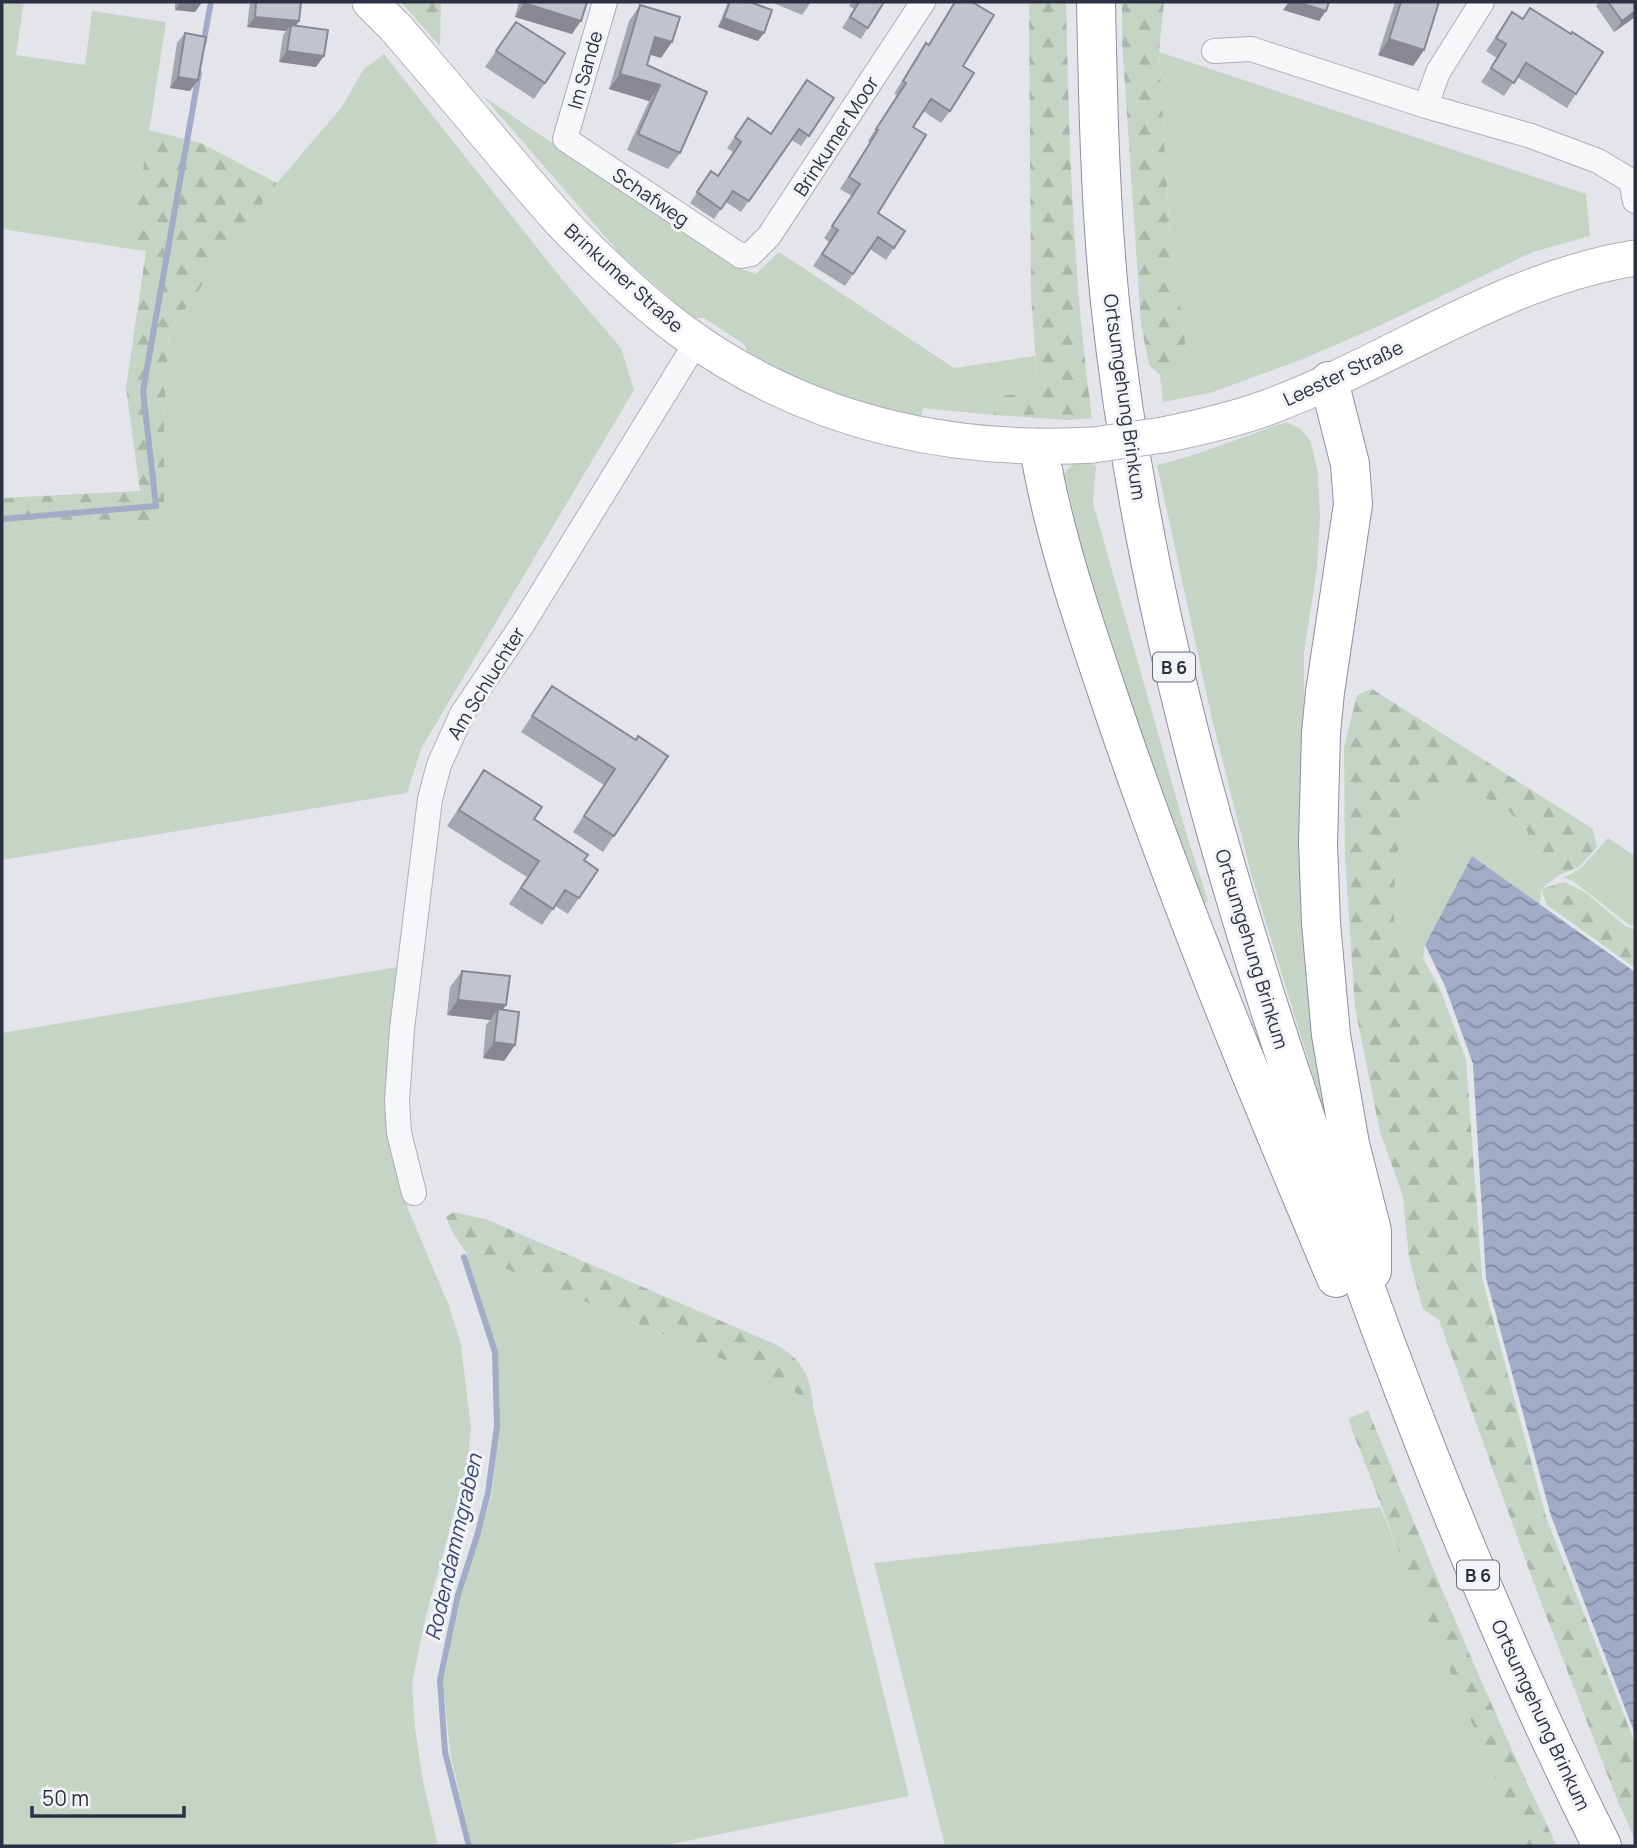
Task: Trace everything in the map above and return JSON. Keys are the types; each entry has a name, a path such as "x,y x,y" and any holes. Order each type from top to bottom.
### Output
{"highway":[{"name":"Ortsumgehung Brinkum","path":"1096,2 1098,100 1110,300 1139,502 1176,679 1228,875 1265,999 1396,1374 1464,1544 1602,1846"},
{"name":"B 6","path":"1329,381 1350,464 1353,504 1321,733 1318,843 1321,923 1331,1035 1350,1144 1372,1231 1372,1308"},
{"name":"B 6","path":"1039,448 1046,488 1085,626 1147,811 1209,971 1347,1303 1396,1374"}],"street":[{"name":"Brinkumer Straße","path":"370,2 396,28 575,236 656,311 698,341 758,379 842,415 942,439 1039,448"},
{"name":"Im Sande","path":"565,139 605,2"},
{"name":"Brinkumer Moor","path":"738,254 751,254 769,236 923,2"},
{"path":"1426,106 1438,72 1482,2"},
{"path":"1214,51 1251,49 1426,106 1531,136 1598,161 1634,188"},
{"name":"Schafweg","path":"565,139 738,254"},
{"name":"Leester Straße","path":"1039,448 1093,445 1163,435 1244,416 1329,381 1520,290 1593,266 1635,258"},
{"name":"Am Schluchter","path":"414,1193 399,1133 398,1089 402,1030 430,799 439,765 462,714 524,622 698,341"}],"green space":[{"path":"2,2 24,2 16,55 85,65 92,11 166,22 131,249 2,229"},
{"path":"401,2 441,2 440,46"},
{"path":"1029,2 1066,2 1076,262 1092,418 1068,420 994,415 1000,396 1038,392 1031,295"},
{"path":"1122,2 1164,2 1159,52 1170,236 1186,347 1180,366 1160,375 1149,365 1141,324 1122,40"},
{"path":"1159,52 1586,194 1590,236 1533,252 1379,326 1303,359 1213,392 1163,402 1160,375 1180,366 1186,347 1170,236"},
{"path":"384,54 561,278 621,348 634,390 422,747 407,793 2,860 2,527 164,522 164,418 169,331 277,183 341,108 364,69"},
{"path":"483,96 735,267 756,274 779,252 954,368 1035,356 1038,392 1001,396 994,415 923,408 921,417 845,400 750,357 744,344 704,318 693,318 622,256"},
{"path":"149,130 201,143 277,183 169,331 164,418 164,522 2,527 2,498 140,491 126,388 146,251 131,249"},
{"path":"1286,422 1300,428 1311,442 1318,473 1320,517 1317,569 1304,652 1303,877 1326,1118 1252,877 1212,719 1157,465 1191,456"},
{"path":"1086,460 1096,466 1093,503 1185,829 1208,901 1205,904 1197,898 1089,579 1064,473 1073,464"},
{"path":"1372,689 1593,829 1597,847 1579,867 1559,875 1540,867 1526,851 1528,832 1503,805 1451,786 1415,806 1395,858 1394,930 1400,957 1423,959 1439,986 1466,1059 1482,1278 1546,1517 1635,1743 1635,1839 1618,1802 1537,1592 1439,1320 1423,1309 1409,1258 1403,1196 1380,1132 1355,1008 1345,857 1344,747 1357,695"},
{"path":"1451,786 1503,805 1528,832 1540,867 1559,875 1541,889 1540,905 1472,857 1425,945 1423,959 1400,958 1394,930 1395,858 1415,806"},
{"path":"1608,838 1635,856 1635,926 1628,924 1573,881 1564,878 1581,868"},
{"path":"1564,882 1585,892 1625,926 1635,930 1635,968 1547,905 1541,889"},
{"path":"397,967 388,1057 390,1147 406,1204 449,1306 461,1344 471,1428 467,1467 426,1616 412,1683 415,1729 423,1781 438,1846 2,1846 2,1033"},
{"path":"454,1212 488,1220 777,1345 804,1370 813,1407 789,1387 466,1252 452,1232 446,1217"},
{"path":"466,1252 789,1387 813,1407 909,1796 662,1846 472,1846 450,1753 443,1681 461,1596 492,1494 499,1427 497,1352"},
{"path":"1368,1410 1483,1684 1557,1846 1524,1846 1399,1552 1348,1419"},
{"path":"1380,1507 1524,1846 945,1846 874,1563"}],"water":[{"path":"1472,856 1635,972 1635,1734 1551,1516 1486,1278 1473,1064 1445,986 1425,945"}],"building":[{"path":"256,2 301,2 299,21 255,17"},
{"path":"525,2 587,2 581,21"},
{"path":"730,2 750,2 772,10 764,33 724,18"},
{"path":"859,2 884,2 868,28 850,17"},
{"path":"955,2 972,2 994,15 963,66 974,73 950,111 931,99 913,127 926,135 878,213 905,231 894,248 878,237 853,274 822,254 838,230 832,226 860,184 849,177 906,83 903,81 926,43 929,45"},
{"path":"1297,2 1329,2 1326,11"},
{"path":"1401,2 1439,2 1424,50 1389,39"},
{"path":"1608,2 1635,2 1635,11 1622,21"},
{"path":"640,5 680,17 672,42 655,37 647,65 707,92 680,153 638,134 660,85 620,74"},
{"path":"1530,8 1603,52 1576,94 1526,63 1514,83 1491,68 1506,44 1496,38 1512,12 1523,19"},
{"path":"516,22 565,53 545,83 496,51"},
{"path":"291,25 328,30 324,56 287,51"},
{"path":"185,33 206,37 198,80 178,77"},
{"path":"807,80 834,98 809,136 799,129 749,201 733,191 721,209 697,192 711,171 718,176 741,142 735,137 748,118 771,134"},
{"path":"552,686 636,740 638,736 668,756 614,836 584,816 615,769 532,716"},
{"path":"484,770 542,807 534,819 588,855 584,860 598,870 579,898 565,890 553,909 521,888 539,861 459,810"},
{"path":"462,971 510,976 506,1005 458,1000"},
{"path":"498,1009 519,1012 515,1045 494,1042"}],"waterway":[{"path":"203,45 211,2"},
{"path":"2,519 156,506 143,391 199,73"},
{"name":"Rodendammgraben","path":"464,1257 495,1352 497,1426 488,1493 458,1595 440,1680 445,1752 469,1846"}]}
